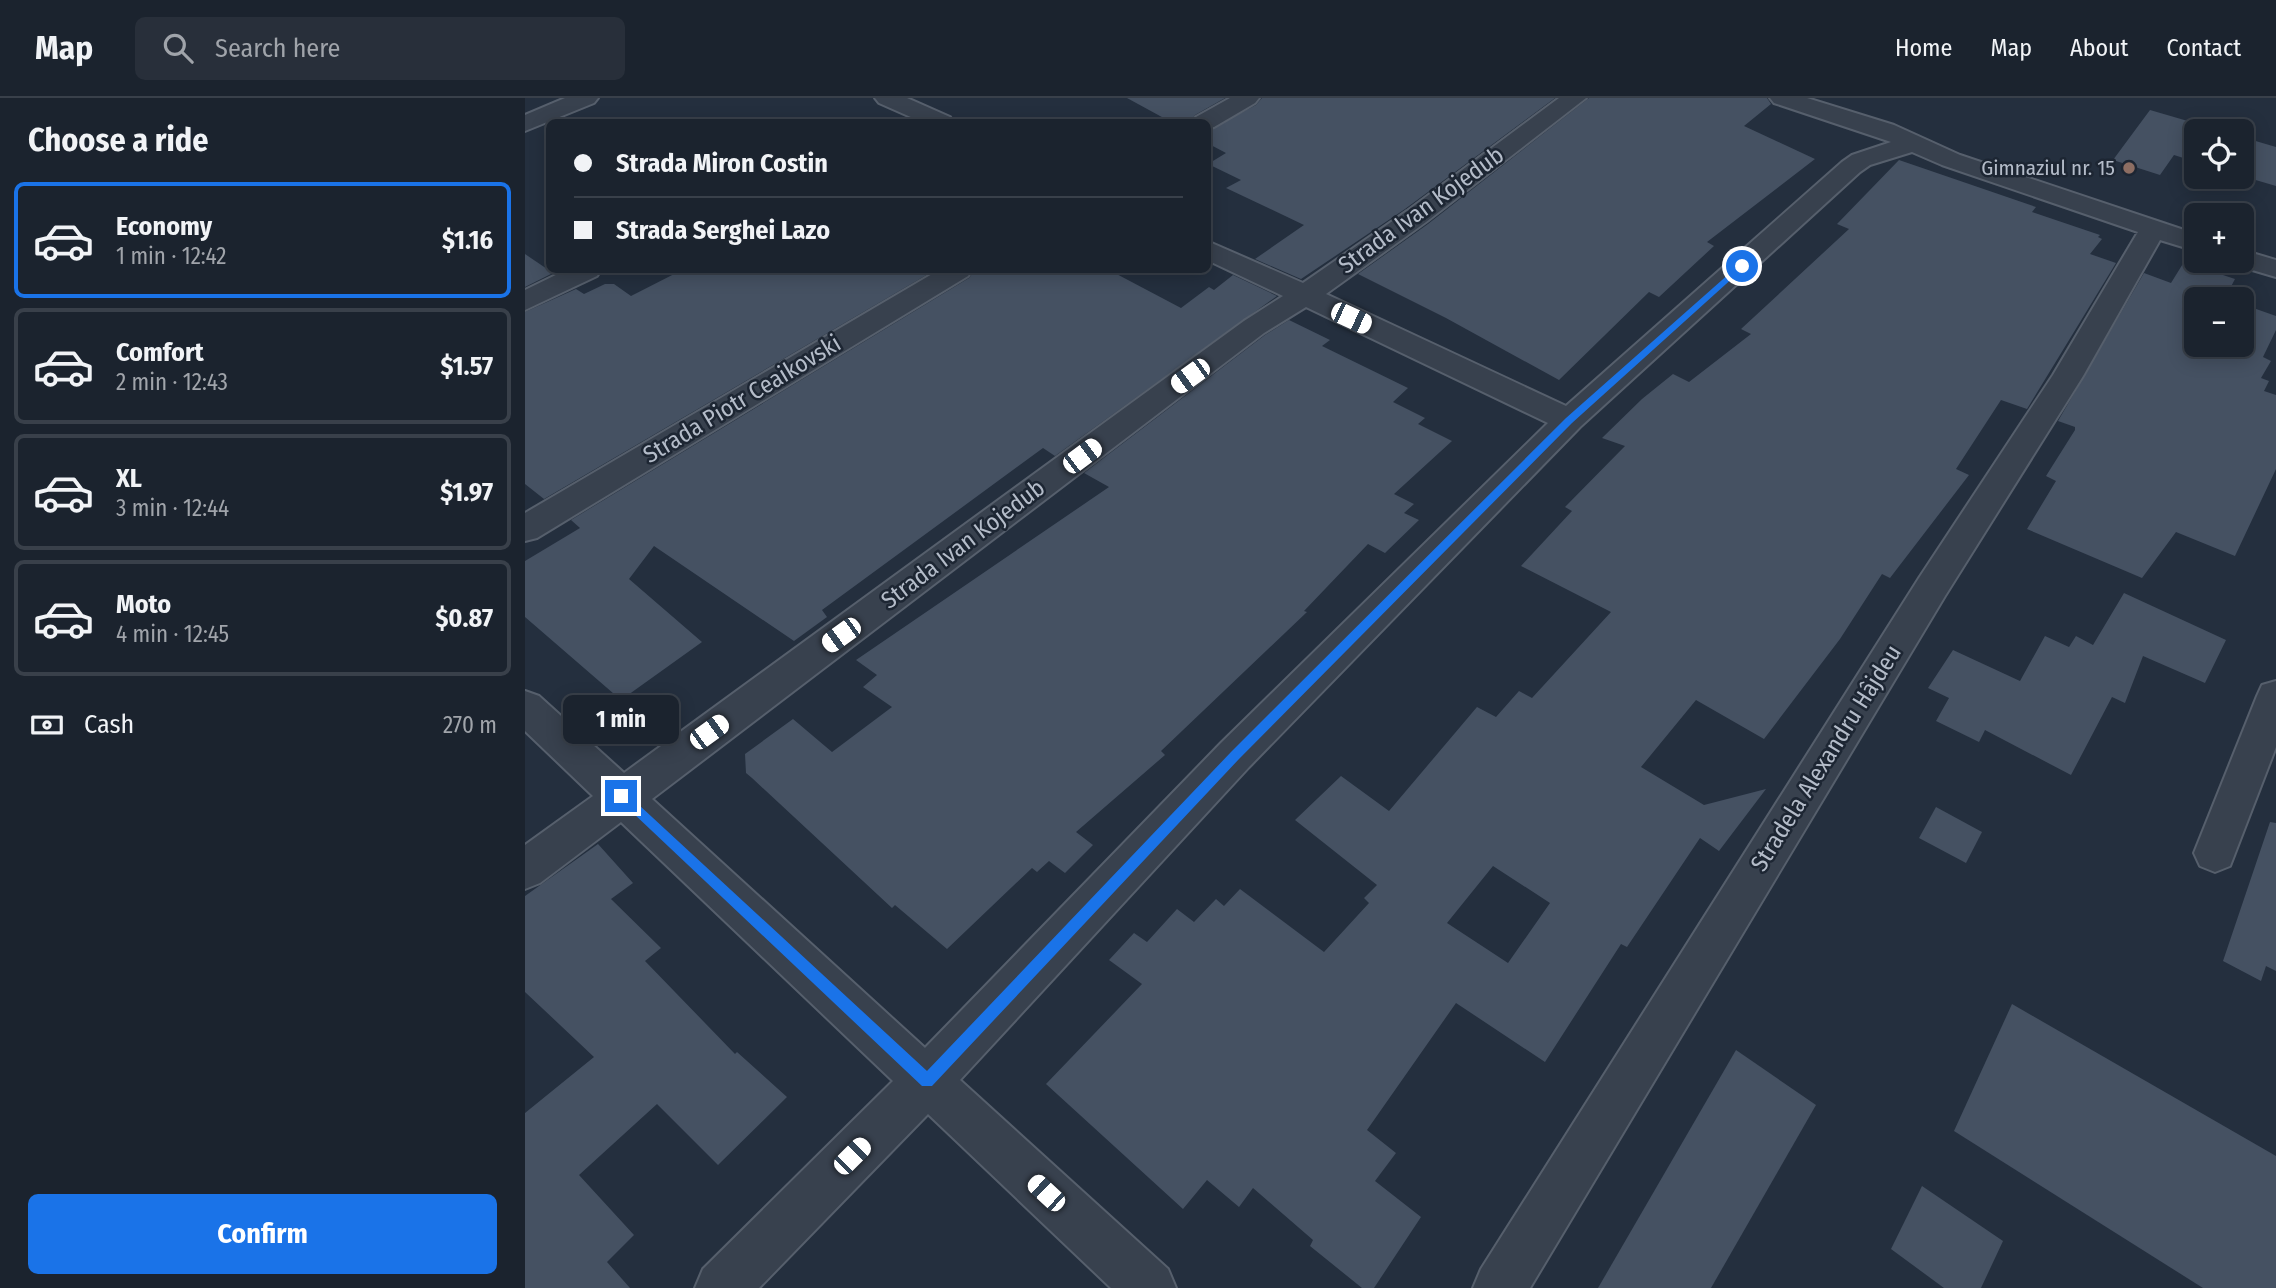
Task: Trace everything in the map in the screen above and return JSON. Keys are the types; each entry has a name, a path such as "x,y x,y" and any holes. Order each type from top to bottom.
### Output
{"street":[{"path":"525,124 586,98"},
{"path":"1210,119 1247,98"},
{"name":"Strada Ivan Kojedub","path":"525,870 1254,327 1303,296 1574,98"},
{"path":"1782,98 1885,130 1951,160 2184,239"},
{"path":"898,105 933,119"},
{"path":"722,1288 927,1081 1235,755 1569,420 1851,167 1861,160 1913,144"},
{"name":"Stradela Alexandru Hâjdeu","path":"1500,1288 1932,587 2068,376 2153,229"},
{"path":"1211,251 1569,420"},
{"path":"2254,262 2276,269"},
{"path":"525,301 581,273"},
{"name":"Strada Piotr Ceaikovski","path":"525,529 953,273"},
{"path":"2215,853 2276,696"},
{"path":"525,707 1149,1288"}],"building":[{"path":"1127,98 1225,98 1192,119 1166,119"},
{"path":"1262,98 1555,98 1405,209 1301,279 1255,259 1304,225 1226,188 1241,180 1211,165 1211,162 1226,153 1211,145 1211,129 1256,105"},
{"path":"1589,98 1767,98 1771,104 1744,126 1815,159 1707,242 1714,246 1659,297 1649,292 1559,380 1446,318 1358,274 1428,224"},
{"path":"2150,110 2184,120 2184,158 2174,155 2160,175 2113,160"},
{"path":"2254,141 2276,147 2276,186 2254,180"},
{"path":"1899,160 2036,207 2032,212 2100,235 2098,237 2102,239 2090,254 2116,263 2027,409 2001,400 1956,469 1969,475 1890,578 1882,574 1840,639 1764,739 1696,700 1641,767 1704,805 1766,789 1719,851 1700,838 1627,947 1621,944 1545,1062 1456,1003 1367,1130 1396,1153 1375,1181 1421,1217 1374,1288 1362,1288 1310,1246 1313,1240 1253,1188 1239,1207 1207,1180 1183,1209 1046,1084 1142,984 1109,960 1134,933 1147,942 1177,909 1194,922 1216,899 1224,906 1240,889 1324,952 1369,903 1364,898 1377,885 1295,820 1341,776 1389,811 1477,707 1496,717 1519,691 1532,698 1611,612 1521,566 1572,511 1565,507 1625,446 1602,438 1642,399 1673,374 1689,382 1751,334 1741,329 1849,229 1837,224","holes":["1493,866 1550,903 1508,963 1447,923"]},
{"path":"525,254 546,268 546,273 553,273 525,287"},
{"path":"2184,262 2184,273 2217,273 2235,279 2231,287 2184,287 2184,357 2254,357 2254,308 2276,316 2276,330 2263,357 2271,361 2261,378 2269,381 2264,391 2276,395 2276,469 2235,556 2176,532 2142,578 2027,529 2056,481 2046,476 2075,430 2075,427 2058,421 2144,273 2171,283"},
{"path":"676,273 930,273 544,499 525,484 525,312 576,289 584,294 605,284 614,284 631,296"},
{"path":"973,273 1115,273 1181,308 1209,287 1214,290 1233,275 1277,296 1055,456 1043,448 822,610 827,617 794,641 654,546 629,579 702,642 621,700 525,617 525,561 580,528 571,520 969,278"},
{"path":"1289,320 1330,340 1322,346 1408,388 1393,402 1425,418 1418,424 1452,441 1394,494 1414,504 1404,513 1419,520 1385,553 1368,544 1304,611 1307,612 1161,751 1165,755 1076,832 1093,845 1065,873 1049,861 1037,872 1032,868 947,949 895,905 892,908 746,773 745,754 793,719 832,752 892,707 863,687 877,675 856,660 1109,487 1084,473 1265,335"},
{"path":"2124,593 2226,640 2205,683 2143,656 2125,703 2112,697 2071,775 1985,730 1979,742 1936,721 1949,698 1928,688 1953,650 2020,681 2045,636 2069,647 2076,636 2093,645"},
{"path":"1936,807 1982,832 1966,863 1919,838"},
{"path":"2270,822 2276,823 2276,971 2266,966 2261,981 2223,961"},
{"path":"598,844 633,883 611,899 661,948 645,961 735,1054 737,1052 787,1097 718,1165 657,1104 579,1175 634,1235 607,1262 630,1288 525,1288 525,1113 594,1057 525,992 525,896"},
{"path":"2012,1004 2276,1156 2276,1288 2203,1288 1954,1131"},
{"path":"1736,1050 1816,1105 1711,1288 1598,1288"},
{"path":"1922,1186 2003,1241 1981,1288 1944,1288 1891,1249"}],"place":[{"name":"Gimnaziul nr. 15","path":"2129,168"}],"route":[{"path":"621,796 765,933 927,1081 1235,755 1569,420 1742,266"}]}
